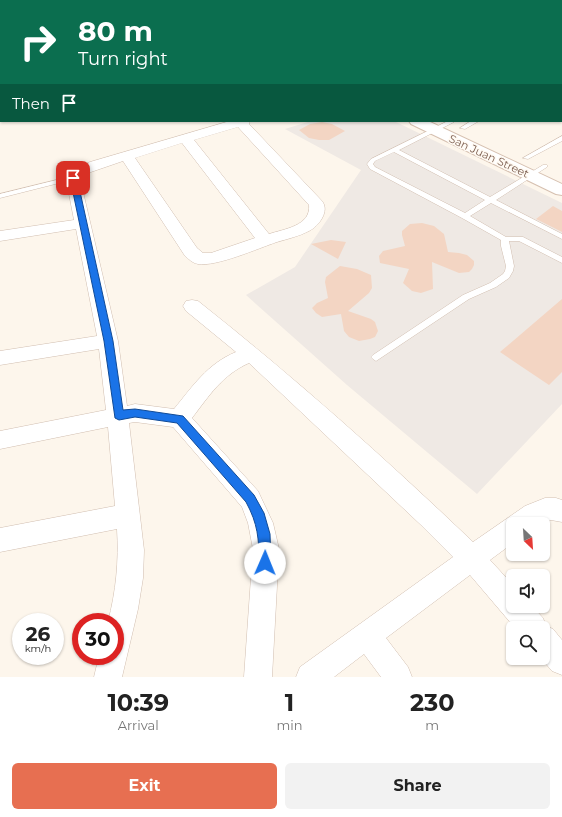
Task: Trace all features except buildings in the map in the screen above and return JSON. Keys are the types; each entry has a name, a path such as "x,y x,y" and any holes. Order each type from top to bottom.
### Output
{"main road":[{"name":"San Juan Street","path":"418,122 562,190"},
{"name":"San Juan Street","path":"460,123 526,158 562,174"}],"street":[{"path":"124,613 130,578 131,550 119,415 108,341 73,178 88,167 242,122 317,204 317,212 311,223 291,233 212,258 199,259 191,252 127,156"},
{"path":"185,138 266,241"},
{"path":"0,236 83,223"},
{"path":"192,306 251,354 430,517 472,558 506,596"},
{"path":"0,358 108,341"},
{"path":"179,419 214,375 230,362 251,354"},
{"path":"0,440 135,413 179,419 250,498 259,513 266,549 258,677"},
{"path":"528,517 535,512 556,509 562,511"},
{"path":"0,540 128,515"},
{"path":"310,677 506,533"},
{"path":"521,613 527,621"},
{"path":"367,635 398,677"},
{"path":"550,647 562,661"},
{"path":"108,677 111,665"}],"lane":[{"path":"460,123 435,130 373,160 370,164 372,168 465,216 504,239 520,239 562,260"},
{"path":"526,158 562,138"},
{"path":"394,150 562,237"},
{"path":"465,216 545,166"},
{"path":"0,196 73,178"},
{"path":"376,357 466,297 477,291 491,287 508,275 511,269 510,261 505,251 504,239"}],"shaded area":[{"path":"308,122 396,122 562,203 562,404 477,494 347,385 246,295 295,267 361,170 285,129"}],"route":[{"path":"73,178 108,341 119,415 135,413 154,414 179,419 250,498 259,513 266,549 265,563"}]}
